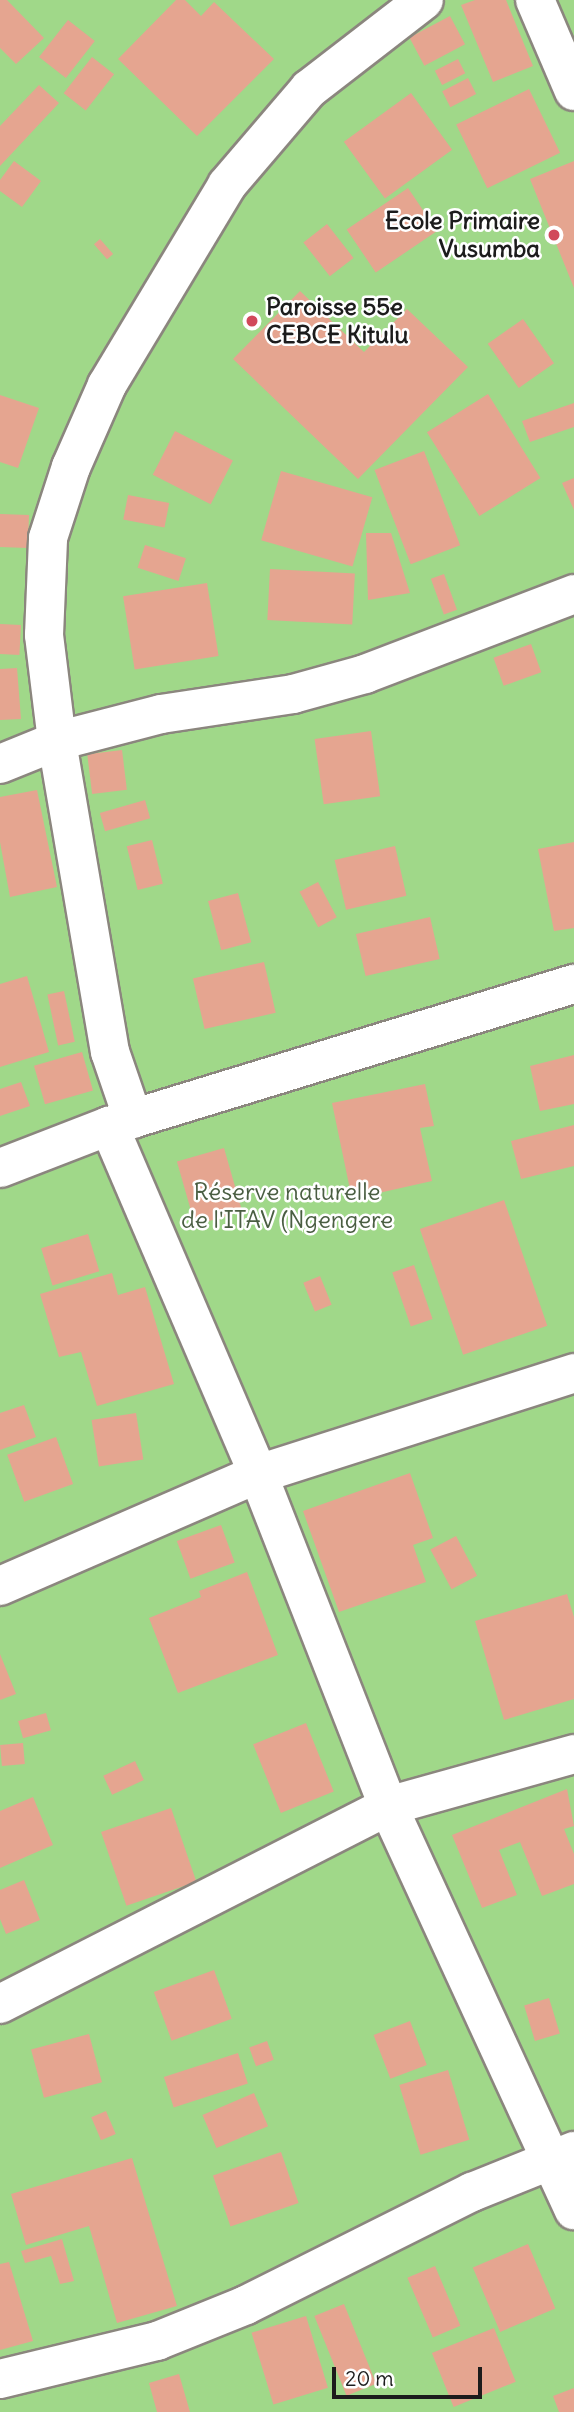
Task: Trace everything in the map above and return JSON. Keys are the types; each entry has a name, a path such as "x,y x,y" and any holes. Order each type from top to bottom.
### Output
{"street":[{"path":"535,0 574,91"},
{"path":"413,3 309,89 227,185 107,385 71,467 48,538 44,635 57,741 121,1122 388,1806 563,2154 574,2210"},
{"path":"0,764 57,741 161,714 293,694 365,674 574,594"},
{"path":"0,1168 121,1122 574,984"},
{"path":"0,1586 258,1474 574,1373"},
{"path":"0,2004 388,1806 574,1754"},
{"path":"0,2379 183,2331 246,2305 563,2154"}],"green space":[{"name":"Réserve naturelle de l'ITAV (Ngengere","path":"0,0 574,0 574,2412 0,2412"}],"building":[{"path":"0,0 7,0 44,38 16,64 0,48"},
{"path":"176,0 185,0 201,16 214,2 274,59 197,136 118,59"},
{"path":"475,0 506,0 533,66 493,82 461,5"},
{"path":"450,16 465,44 424,66 409,38"},
{"path":"68,20 95,41 66,78 39,57"},
{"path":"92,57 114,74 86,110 64,93"},
{"path":"458,59 465,73 442,85 435,71"},
{"path":"468,78 476,94 450,107 442,91"},
{"path":"39,85 59,103 0,166 0,126"},
{"path":"529,89 560,153 487,188 456,125"},
{"path":"411,93 452,150 385,198 344,142"},
{"path":"14,161 41,181 22,207 0,191 0,180"},
{"path":"574,161 574,288 530,179"},
{"path":"408,188 437,231 376,272 347,229"},
{"path":"327,224 353,258 330,276 303,242"},
{"path":"100,239 113,254 107,259 94,244"},
{"path":"300,291 364,352 407,309 468,367 358,479 233,359"},
{"path":"523,319 554,363 519,388 488,344"},
{"path":"488,394 540,478 479,516 427,432"},
{"path":"0,395 39,408 18,468 0,462"},
{"path":"574,403 574,427 530,442 522,421"},
{"path":"175,431 233,461 211,504 153,475"},
{"path":"424,451 460,545 411,564 375,470"},
{"path":"281,471 372,497 352,566 261,540"},
{"path":"574,478 574,510 562,483"},
{"path":"128,495 169,503 164,528 123,520"},
{"path":"0,514 29,515 28,548 0,547"},
{"path":"366,533 391,533 410,593 368,600"},
{"path":"145,545 186,558 178,581 138,568"},
{"path":"270,569 355,573 352,624 267,620"},
{"path":"444,574 457,610 444,614 431,579"},
{"path":"207,583 219,656 135,669 123,596"},
{"path":"0,624 21,625 19,655 0,654"},
{"path":"531,644 541,672 504,686 493,658"},
{"path":"17,668 21,719 0,720 0,669"},
{"path":"371,731 380,796 324,804 315,739"},
{"path":"122,750 127,790 92,794 87,754"},
{"path":"37,790 57,887 10,897 0,842 0,797"},
{"path":"145,800 150,818 105,831 100,813"},
{"path":"152,840 163,884 138,890 127,846"},
{"path":"574,842 574,928 554,931 538,849"},
{"path":"395,846 406,896 346,910 335,860"},
{"path":"318,882 337,917 318,927 299,892"},
{"path":"238,893 251,942 221,950 208,901"},
{"path":"430,917 440,959 366,976 356,934"},
{"path":"264,962 276,1013 205,1029 193,978"},
{"path":"27,976 49,1052 0,1067 0,984"},
{"path":"64,991 75,1042 58,1045 47,995"},
{"path":"82,1052 93,1090 45,1104 34,1066"},
{"path":"574,1055 574,1104 540,1111 530,1066"},
{"path":"21,1082 30,1106 0,1116 0,1089"},
{"path":"425,1084 434,1126 420,1128 432,1181 352,1199 332,1103"},
{"path":"574,1125 574,1166 521,1179 511,1141"},
{"path":"224,1148 242,1211 195,1225 177,1162"},
{"path":"504,1200 547,1326 463,1355 420,1229"},
{"path":"88,1234 99,1271 53,1286 41,1248"},
{"path":"414,1265 433,1319 411,1326 392,1272"},
{"path":"112,1273 118,1295 145,1287 174,1384 97,1406 81,1352 59,1357 40,1294"},
{"path":"320,1276 332,1305 315,1311 303,1283"},
{"path":"24,1405 36,1437 0,1450 0,1413"},
{"path":"136,1413 143,1459 99,1466 92,1420"},
{"path":"56,1437 73,1484 24,1502 7,1455"},
{"path":"410,1473 433,1538 413,1545 426,1582 339,1612 303,1511"},
{"path":"221,1525 235,1563 191,1579 177,1541"},
{"path":"456,1536 477,1576 452,1589 430,1550"},
{"path":"247,1572 278,1655 178,1693 149,1618 201,1597 199,1591"},
{"path":"567,1594 574,1617 574,1699 504,1720 475,1621"},
{"path":"0,1654 16,1694 0,1700"},
{"path":"46,1713 51,1730 23,1738 18,1721"},
{"path":"306,1723 334,1792 281,1813 253,1744"},
{"path":"23,1743 25,1764 2,1766 0,1745"},
{"path":"135,1761 144,1780 112,1795 103,1776"},
{"path":"567,1789 574,1826 564,1829 574,1854 574,1884 542,1896 520,1842 499,1850 517,1895 482,1908 452,1835"},
{"path":"33,1797 53,1845 0,1868 0,1811"},
{"path":"171,1808 196,1882 126,1906 101,1832"},
{"path":"24,1880 40,1920 6,1934 0,1919 0,1890"},
{"path":"214,1970 232,2019 172,2041 154,1992"},
{"path":"549,1998 560,2033 535,2041 524,2006"},
{"path":"410,2021 427,2065 390,2079 374,2035"},
{"path":"89,2034 102,2082 44,2098 31,2050"},
{"path":"267,2041 274,2060 256,2066 249,2047"},
{"path":"238,2053 248,2083 174,2108 164,2077"},
{"path":"448,2070 469,2140 421,2155 399,2085"},
{"path":"254,2093 268,2126 217,2148 202,2115"},
{"path":"106,2111 116,2134 101,2140 91,2117"},
{"path":"281,2152 299,2203 231,2226 213,2175"},
{"path":"132,2158 177,2306 117,2323 89,2226 26,2245 11,2194"},
{"path":"62,2239 74,2281 60,2284 51,2256 25,2263 21,2251"},
{"path":"528,2244 555,2308 500,2332 473,2267"},
{"path":"9,2262 33,2341 0,2350 0,2264"},
{"path":"435,2266 460,2326 433,2338 407,2278"},
{"path":"344,2304 376,2384 347,2396 314,2316"},
{"path":"306,2316 328,2388 273,2404 251,2333"},
{"path":"494,2328 516,2382 454,2407 432,2353"},
{"path":"179,2374 190,2412 157,2412 149,2383"},
{"path":"574,2388 574,2412 559,2412 553,2396"}],"place":[{"name":"Ecole Primaire Vusumba","path":"554,235"},
{"name":"Paroisse 55e CEBCE Kitulu","path":"252,321"}]}
